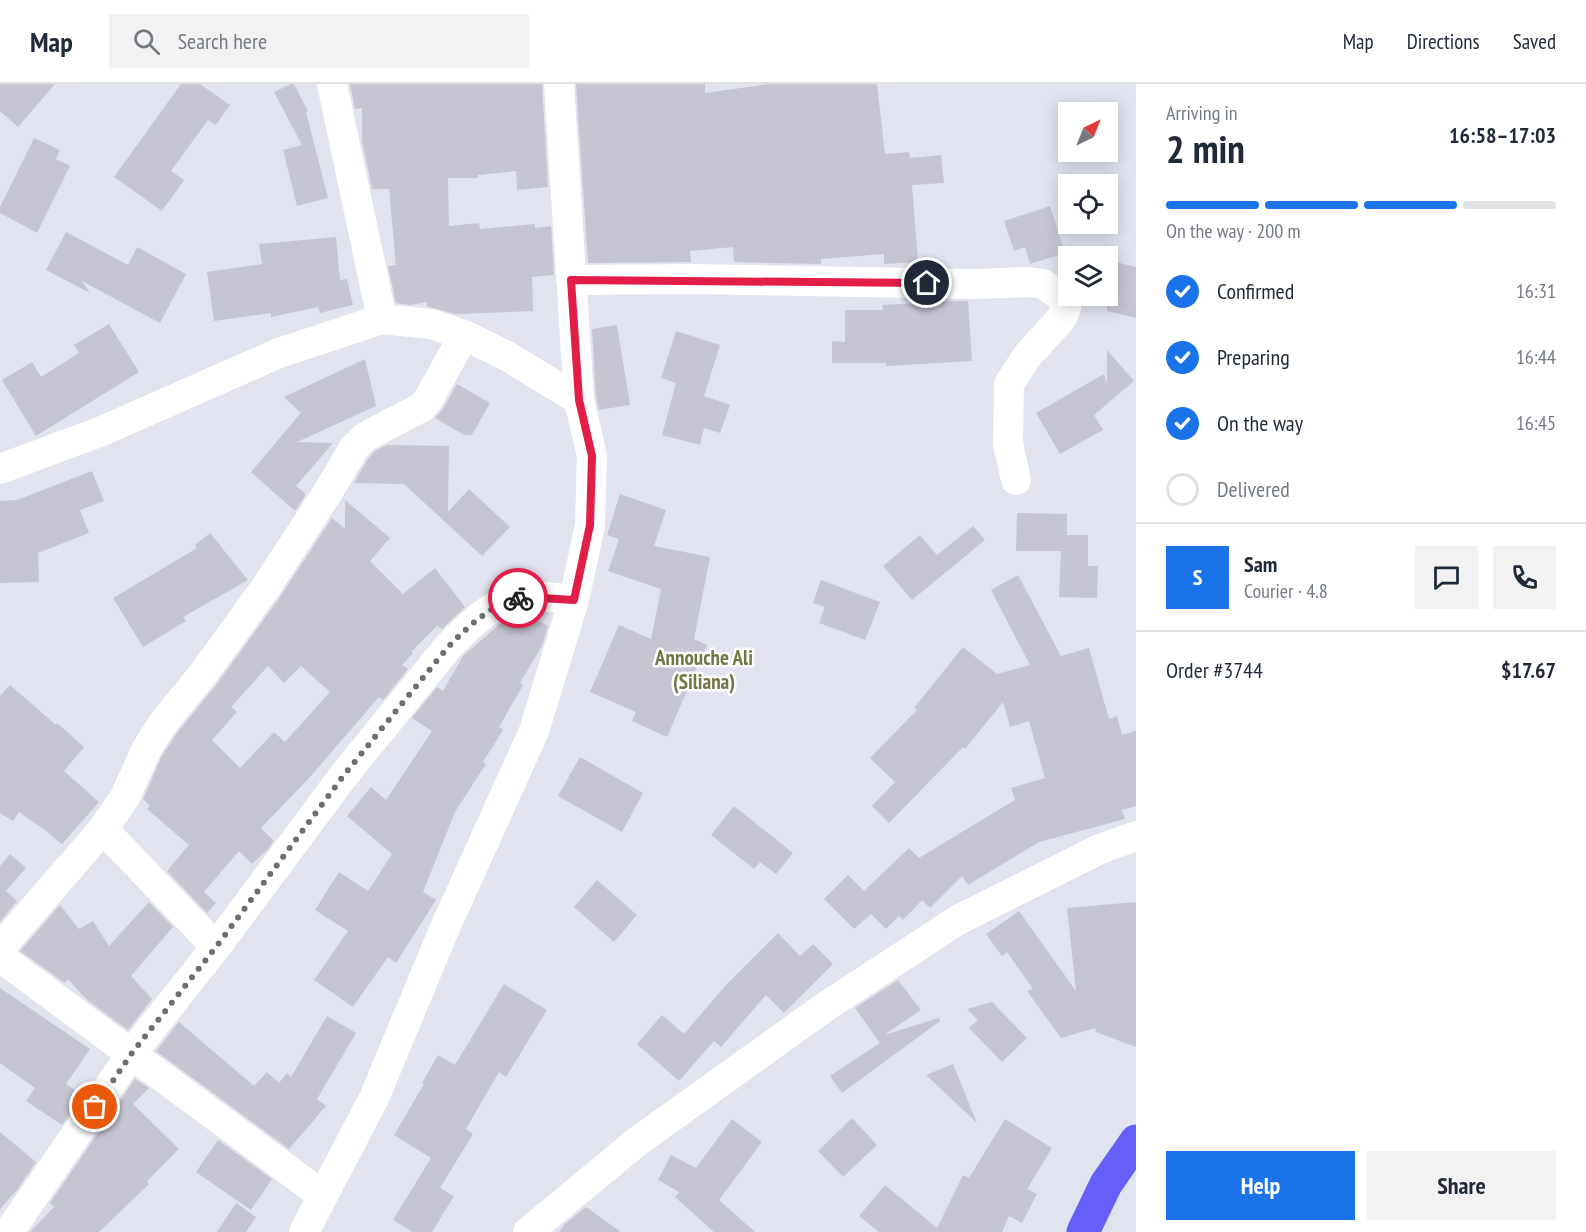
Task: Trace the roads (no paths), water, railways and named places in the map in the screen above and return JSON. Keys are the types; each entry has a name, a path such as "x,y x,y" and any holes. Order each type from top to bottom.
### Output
{"main road":[{"path":"1083,1232 1106,1184 1136,1141"}],"street":[{"path":"332,84 382,319"},
{"path":"304,1232 374,1098 444,930 534,731 574,600 590,525 592,456 579,400 558,84"},
{"path":"571,280 694,279 1043,284 1062,297 1066,308 1061,319 1028,355 1009,384 1008,443 1016,480"},
{"path":"0,469 102,431 279,352 382,319 431,324 464,335 507,356 579,400"},
{"path":"0,948 103,829 125,797 147,748 163,723 203,674 266,587 354,448 365,437 422,407 464,335"},
{"path":"9,1232 132,1053 216,947 344,775 448,647 493,607 524,597 574,600"},
{"path":"103,829 216,947"},
{"path":"528,1232 638,1141 825,1006 958,920 1100,849 1136,836"},
{"path":"0,957 322,1195"}],"district":[{"name":"Annouche Ali (Siliana)","path":"704,670"}]}
